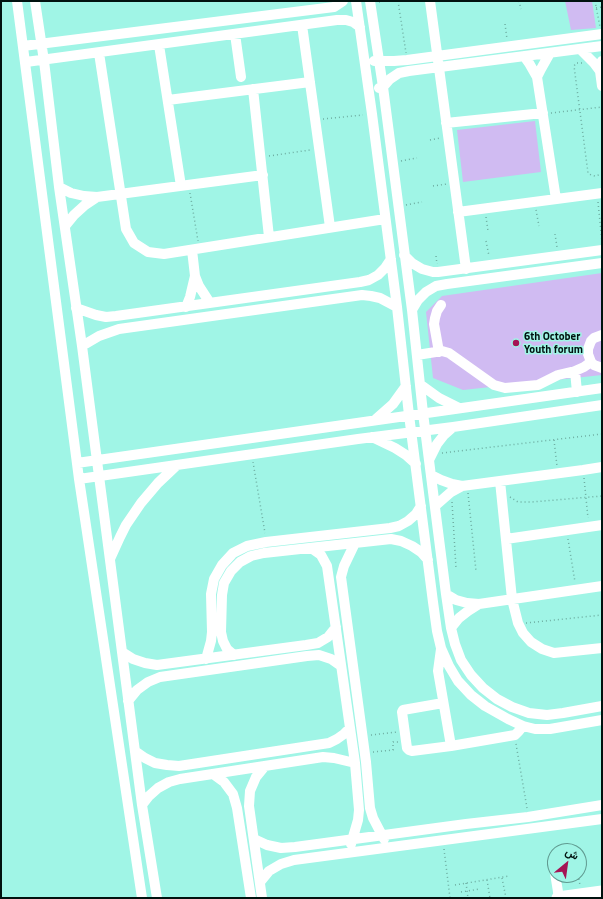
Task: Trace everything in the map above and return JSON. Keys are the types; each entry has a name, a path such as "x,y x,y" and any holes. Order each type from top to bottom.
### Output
{"main road":[{"path":"559,898 602,892"}],"street":[{"path":"17,1 79,479 142,898"},
{"path":"35,1 142,805 157,898"},
{"path":"23,46 334,7 343,1"},
{"path":"356,1 391,259 409,415 437,631 441,648 458,682 471,695 484,706 523,726 535,729 550,729 602,720"},
{"path":"370,1 383,87 412,310 425,430 430,457 446,594 455,644 461,660 471,675 483,688 497,699 512,707 547,715 602,706"},
{"path":"430,1 466,269"},
{"path":"334,7 337,20"},
{"path":"26,62 44,61 337,20 354,22 360,26"},
{"path":"302,25 330,228"},
{"path":"235,34 241,77"},
{"path":"365,62 379,60 407,60 602,34"},
{"path":"159,45 185,186"},
{"path":"369,88 376,89 383,87 390,79 399,73 409,70 602,46"},
{"path":"580,49 599,65 602,86"},
{"path":"99,53 126,229 134,243 148,252 164,254 195,250 385,219"},
{"path":"538,77 550,53"},
{"path":"524,56 538,77 556,199"},
{"path":"168,100 310,82"},
{"path":"253,89 270,237"},
{"path":"446,123 543,113"},
{"path":"59,187 71,193 97,197 263,175"},
{"path":"458,212 600,194"},
{"path":"65,226 85,205 97,197"},
{"path":"186,306 190,297 195,276 195,250"},
{"path":"404,255 412,263 422,269 433,272 445,272 602,250"},
{"path":"76,308 106,317 360,282 369,280 378,275 386,268 391,259"},
{"path":"412,310 418,300 426,292 436,286 602,263"},
{"path":"195,276 204,295 210,303"},
{"path":"360,282 362,295"},
{"path":"82,346 99,336 119,329 362,295 380,298 397,307"},
{"path":"439,352 434,324 437,311 441,305"},
{"path":"116,316 119,329"},
{"path":"602,335 594,338 589,345 588,354 591,362 602,368"},
{"path":"417,355 439,352 449,353 494,385 505,388 538,385 558,376 575,371 591,362"},
{"path":"575,371 577,392"},
{"path":"421,385 438,398 459,408"},
{"path":"376,419 393,404 406,386"},
{"path":"77,462 602,388"},
{"path":"79,479 411,431 600,408"},
{"path":"430,457 437,444 453,427"},
{"path":"372,437 395,448 416,464"},
{"path":"110,561 120,537 133,514 149,493 177,465"},
{"path":"435,506 451,492 465,486 602,467"},
{"path":"431,475 452,484 465,486"},
{"path":"500,481 512,599 518,623 523,633 531,642 542,649 554,653 602,648"},
{"path":"234,655 227,649 216,623 211,594 214,579 222,565 233,553 246,546 266,542 399,526 416,514 421,506"},
{"path":"506,539 602,525"},
{"path":"390,528 395,533 394,537 391,539"},
{"path":"206,659 216,623 224,583 230,571 240,562 251,556 264,553 391,539 401,541 412,546 422,552 428,560"},
{"path":"355,543 344,566 341,577 363,736 370,808 373,818 389,848"},
{"path":"311,548 321,555 327,566 355,763 359,810 358,820 349,853"},
{"path":"329,578 331,574 335,572 341,577"},
{"path":"446,594 456,600 479,604 602,586"},
{"path":"451,628 468,610 479,604"},
{"path":"128,701 142,686 160,677 306,650 328,637 336,627"},
{"path":"441,648 438,671 452,746"},
{"path":"122,652 133,659 157,665 234,655 306,650 331,659 342,666"},
{"path":"157,665 154,668 154,673 156,676 160,677"},
{"path":"444,703 403,710 402,712 407,748 409,750 412,751 452,746 515,734 523,726"},
{"path":"135,751 155,763 179,766 329,743 338,739 350,728"},
{"path":"321,744 324,745 328,751 323,757"},
{"path":"142,805 158,788 169,782 180,779 323,757 355,763"},
{"path":"179,766 175,768 174,773 176,777 180,779"},
{"path":"261,890 249,806 250,791 256,777 265,766"},
{"path":"213,774 224,782 232,794 237,808 251,894 256,894 261,890 269,871 280,864 294,860 602,819"},
{"path":"237,808 243,803 249,806"},
{"path":"254,839 267,845 281,848 295,847 602,805"},
{"path":"359,810 361,813 365,814 369,812 370,808"},
{"path":"557,883 559,898"}],"path":[{"path":"398,1 407,60"},
{"path":"519,1 521,9"},
{"path":"595,1 602,34"},
{"path":"596,8 602,7"},
{"path":"505,24 508,46"},
{"path":"599,65 576,63 574,66 588,173 596,176 602,174"},
{"path":"543,113 602,107"},
{"path":"315,120 372,114"},
{"path":"261,158 319,149"},
{"path":"392,163 417,158"},
{"path":"433,186 454,182"},
{"path":"185,186 195,250"},
{"path":"600,194 602,244"},
{"path":"398,206 422,202"},
{"path":"535,202 539,226"},
{"path":"485,209 488,231"},
{"path":"555,234 559,256"},
{"path":"486,241 490,266"},
{"path":"430,457 602,434"},
{"path":"554,440 558,473"},
{"path":"252,454 266,542"},
{"path":"584,470 589,527"},
{"path":"465,486 476,571"},
{"path":"451,492 456,568"},
{"path":"501,493 518,502 602,496"},
{"path":"567,530 576,590"},
{"path":"518,623 602,615"},
{"path":"515,734 528,816"},
{"path":"363,736 406,736"},
{"path":"365,753 393,750 393,742 406,736"},
{"path":"443,841 450,898"},
{"path":"455,884 508,876"},
{"path":"502,877 506,898"},
{"path":"486,880 490,898"},
{"path":"466,883 468,898"},
{"path":"461,892 480,889"}],"shaded area":[{"path":"565,1 592,1 596,28 571,30"},
{"path":"535,121 541,172 463,182 457,130"},
{"name":"6th October Youth forum","path":"602,273 602,375 463,390 433,378 426,312 442,296"}],"place":[{"name":"6th October Youth forum","path":"516,343"}]}
